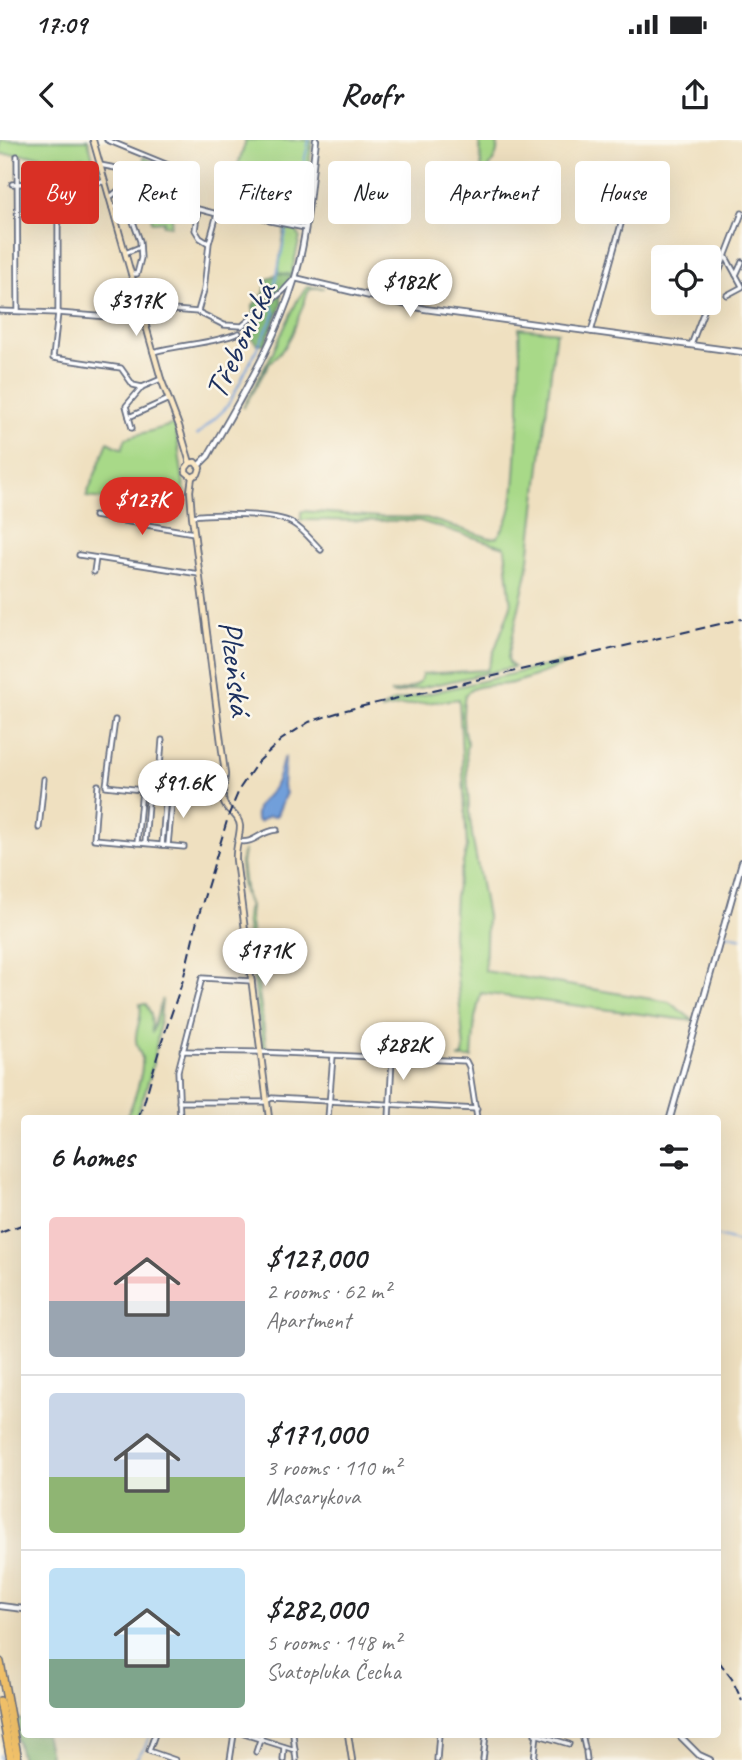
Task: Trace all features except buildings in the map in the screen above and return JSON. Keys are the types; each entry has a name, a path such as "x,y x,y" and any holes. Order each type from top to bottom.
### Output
{"highway":[{"path":"0,1662 18,1760"},
{"path":"0,1701 11,1760"}],"main road":[{"name":"Plzeňská","path":"93,140 98,161"},
{"name":"Plzeňská","path":"99,164 113,211"},
{"name":"Plzeňská","path":"117,224 161,379 190,463 186,470 192,477 192,516 225,774 223,799"},
{"path":"190,463 199,466 200,472 192,477"},
{"path":"223,799 225,805 238,818 240,825 236,860 269,1115"},
{"path":"349,1738 352,1760"}],"street":[{"path":"107,140 158,161"},
{"name":"Třebonická","path":"199,466 208,456 264,354 295,278 305,228 316,140"},
{"path":"17,156 15,184 18,311"},
{"path":"99,164 113,167"},
{"path":"99,182 104,182"},
{"path":"15,184 21,184"},
{"path":"109,198 113,195"},
{"path":"209,243 200,238 195,230 198,209 214,213"},
{"path":"730,264 722,265 742,213"},
{"path":"58,224 58,313 53,358 121,369 133,386 142,387"},
{"path":"131,274 136,274 141,258 140,242 134,224"},
{"path":"198,312 214,224"},
{"path":"285,224 305,228"},
{"path":"591,332 621,224"},
{"path":"125,253 140,247"},
{"path":"725,256 742,286 727,295"},
{"path":"736,275 742,262"},
{"path":"149,308 198,312 224,325 242,326 295,278 425,309 742,352"},
{"path":"0,311 121,318 143,316"},
{"path":"691,345 702,315"},
{"path":"153,352 223,340 239,333"},
{"path":"131,428 126,406 142,387 161,379"},
{"path":"129,417 169,400"},
{"path":"192,516 207,514 279,517 293,523 321,550"},
{"path":"94,516 194,533"},
{"path":"79,555 199,574"},
{"path":"94,572 96,558"},
{"path":"115,720 106,786 223,799"},
{"path":"158,792 162,740"},
{"path":"39,828 44,779"},
{"path":"98,785 94,839 184,847"},
{"path":"136,843 142,790"},
{"path":"145,843 149,791"},
{"path":"162,845 166,793"},
{"path":"168,845 173,793"},
{"path":"237,841 247,842 266,831 277,830"},
{"path":"671,1115 742,862"},
{"path":"180,1115 178,1071 202,978 251,981"},
{"path":"182,1051 466,1061 477,1115"},
{"path":"328,1115 333,1056"},
{"path":"389,1115 392,1059"},
{"path":"179,1102 267,1101 272,1098 477,1110"},
{"path":"0,1606 21,1608"},
{"path":"154,1738 149,1751 175,1760"},
{"path":"230,1760 233,1738"},
{"path":"256,1752 262,1738"},
{"path":"264,1738 295,1750"},
{"path":"294,1738 296,1760"},
{"path":"437,1760 439,1738"},
{"path":"483,1760 486,1738"},
{"path":"534,1760 536,1738"},
{"path":"549,1738 569,1744"},
{"path":"584,1738 587,1760"},
{"path":"682,1738 699,1755 710,1760"},
{"path":"283,1760 284,1747"}],"green space":[{"path":"0,140 88,140 93,158 0,154"},
{"path":"244,140 312,140 309,161 239,161 246,141"},
{"path":"479,140 497,140 497,153 493,161 481,161"},
{"path":"285,228 296,230 300,237 291,275 278,273"},
{"path":"278,273 291,275 280,292 282,304 265,344 257,344 250,336 255,321 253,305 264,294 267,280"},
{"path":"307,287 324,288 312,288 308,292 285,347 269,364 243,408 298,299"},
{"path":"519,328 559,332 555,338 528,568 508,657 509,663 514,667 390,693 415,686 422,674 487,670 511,606 505,547 420,521 301,520 301,512 426,518 490,538 497,537 510,512 515,478 520,414"},
{"path":"175,424 185,495 160,496 158,505 86,497 108,442 122,449 126,438"},
{"path":"563,662 566,664 529,678 479,687 465,695 463,721 468,744 469,812 487,916 485,971 669,1002 694,1021 481,993 475,1018 472,1058 458,1058 463,1056 464,1049 453,936 455,895 467,847 459,699 380,710 392,702"},
{"path":"244,850 242,863 246,896 250,906 249,916 268,1051 263,1050 246,919 249,906 244,893 241,871 242,857"},
{"path":"162,999 157,1044 146,1089 136,1115 127,1115 141,1072 142,1058 136,1040 140,1004 146,1004 151,1014 152,1033"},
{"path":"21,1719 21,1738 46,1738 50,1755 47,1760 22,1760 13,1725"}],"water":[{"path":"285,758 283,786 286,793 277,815 259,822 256,820 257,808 274,787"}],"waterway":[{"path":"304,161 309,140"},
{"path":"272,298 287,227"},
{"path":"197,435 225,409 232,398 275,313 271,303"},
{"path":"219,328 245,329"},
{"path":"722,933 742,938"},
{"path":"721,1237 742,1243"},
{"path":"135,1760 148,1738"},
{"path":"0,1755 1,1760"}],"railway":[{"path":"139,1115 183,980 197,921 229,814 240,788 257,763 281,740 309,722 346,710 742,619"},
{"path":"0,1233 21,1225"},
{"path":"721,1664 732,1679 742,1701"}]}
